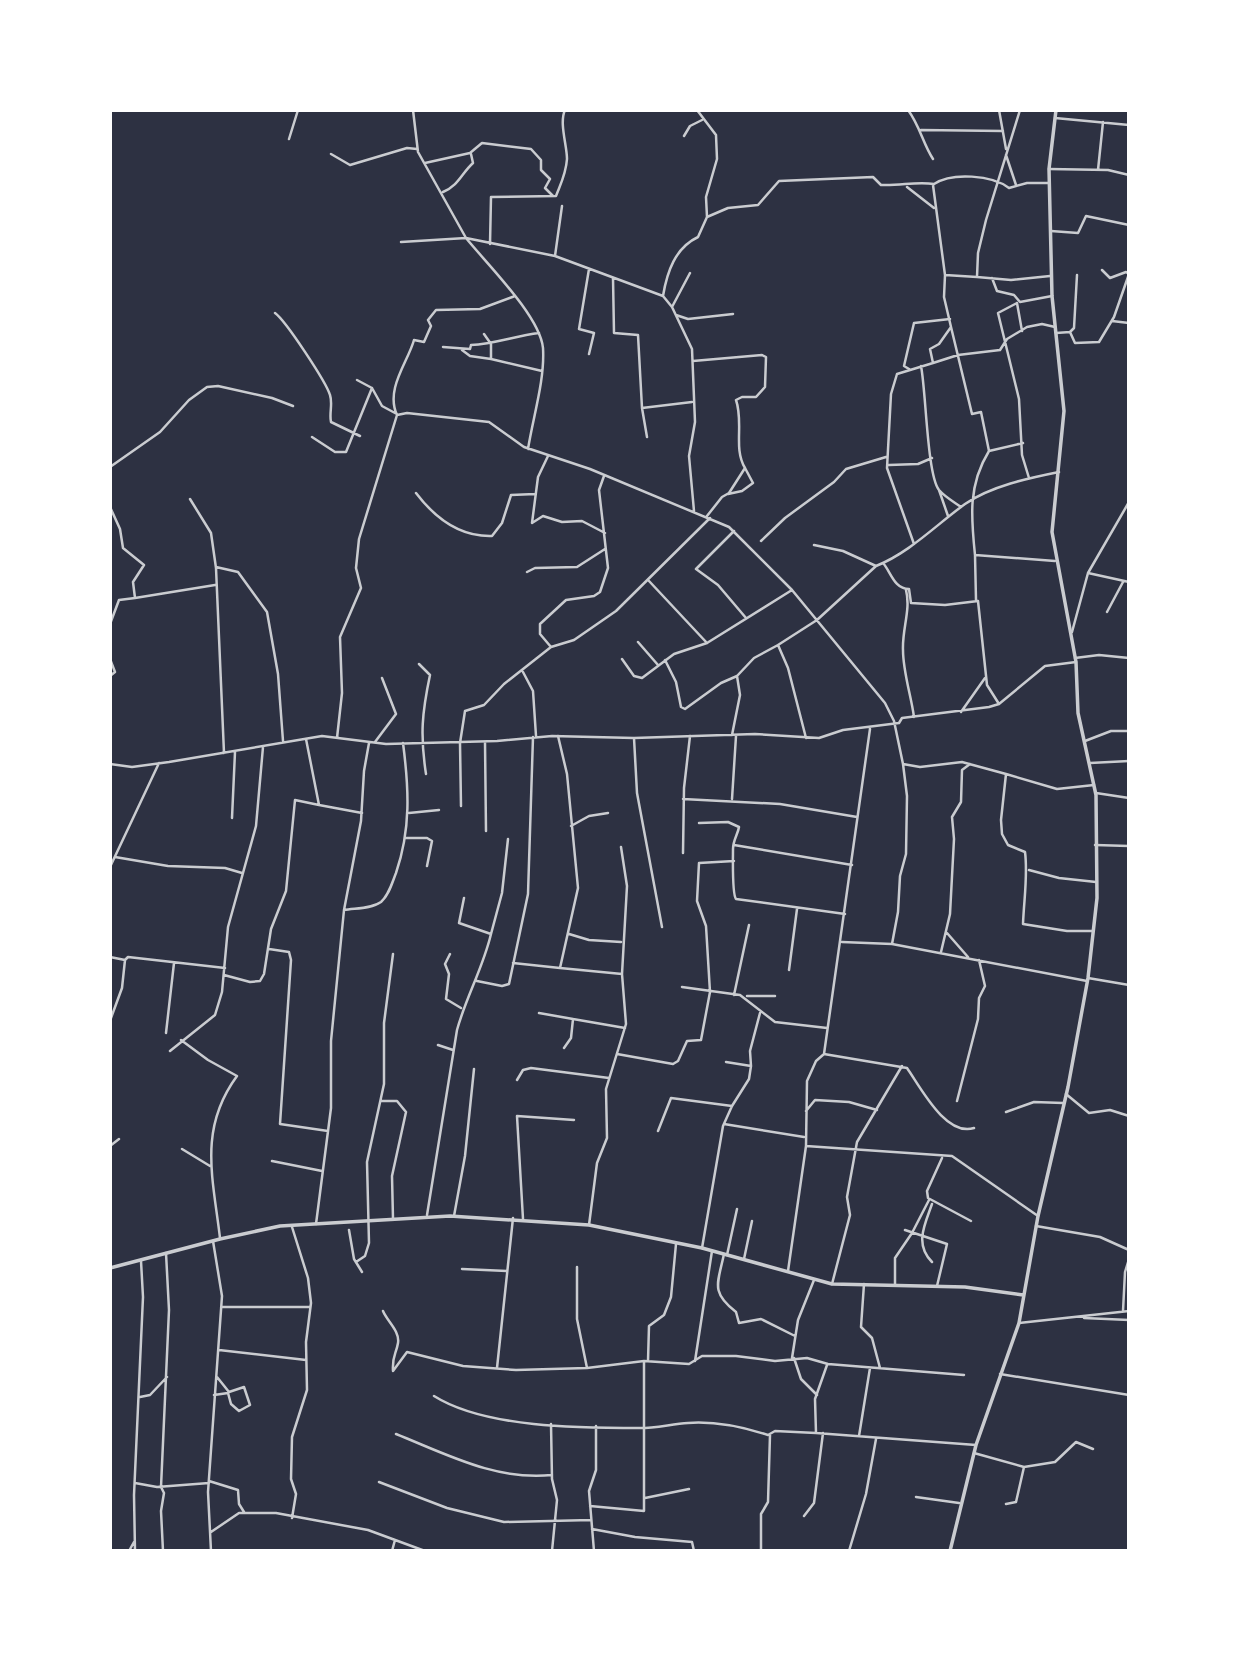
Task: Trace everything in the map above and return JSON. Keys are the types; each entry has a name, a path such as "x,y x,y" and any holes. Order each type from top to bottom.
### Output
{"street":[{"path":"289,139 298,110"},
{"path":"413,110 418,149 466,239 515,296 539,333 543,346 542,371 528,449"},
{"path":"490,244 491,197 556,196 565,179 566,135 562,117 565,110"},
{"path":"663,296 667,275 684,243 698,237 706,217 706,197 717,164 716,135 697,110"},
{"path":"999,110 1006,154 1016,185"},
{"path":"977,277 978,253 1020,110"},
{"path":"950,1551 959,1503 976,1444 1019,1323 1038,1216 1066,1094 1094,931 1096,793 1076,699 1075,660 1055,561 1051,518 1059,472 1064,411 1052,296 1049,169 1056,110"},
{"path":"910,111 933,159"},
{"path":"1055,118 1129,125"},
{"path":"684,136 690,126 703,120"},
{"path":"1098,170 1103,122"},
{"path":"921,130 1003,131"},
{"path":"425,163 470,153 482,143 531,149 541,160 541,170 550,179 545,188 553,196"},
{"path":"331,154 350,165 407,148 418,149"},
{"path":"443,192 454,188 465,176 473,163 470,153"},
{"path":"1049,169 1098,170 1129,175"},
{"path":"706,217 728,208 758,205 779,181 873,177 881,185 907,187 918,181 933,183 944,177 998,180 1009,188"},
{"path":"933,183 934,208 945,275 944,297 950,327 972,414 981,412 989,451 976,477 971,501 976,600 980,604 986,676 989,689 999,704"},
{"path":"996,187 1049,183"},
{"path":"907,187 934,208"},
{"path":"555,256 562,206"},
{"path":"1051,231 1078,233 1086,216 1129,225"},
{"path":"401,242 466,239 555,256 663,296 672,307 692,349 692,402 695,422 689,456 694,511"},
{"path":"589,268 579,329 594,333 589,354"},
{"path":"1070,332 1075,343 1099,342 1112,321 1129,274 1126,272 1110,278 1102,271"},
{"path":"672,307 690,273"},
{"path":"945,275 1011,280 1052,275"},
{"path":"1056,333 1070,332 1074,328 1076,275"},
{"path":"613,278 614,333 638,335 642,408 647,437"},
{"path":"992,278 997,291 1014,295 1018,302 1022,331"},
{"path":"337,738 342,693 340,637 362,588 356,568 359,539 397,415 396,383 405,357 410,353 414,340 424,342 431,326 428,320 436,310 480,309 515,296"},
{"path":"1028,478 1019,399 998,311 1018,302 1052,296"},
{"path":"275,313 304,349 315,372 324,380 331,398 331,422 360,436"},
{"path":"676,315 688,319 733,314"},
{"path":"909,369 905,366 914,323 950,319"},
{"path":"1112,321 1129,323"},
{"path":"914,544 896,501 886,457 891,394 897,374 958,355 1000,350 1007,339 1035,325 1055,327"},
{"path":"933,362 930,349 946,336 950,327"},
{"path":"443,347 470,349 471,345 491,344 499,338 539,333"},
{"path":"484,334 491,344 491,359"},
{"path":"462,350 471,356 542,371"},
{"path":"692,361 762,355 766,357 765,387 756,397 736,400 741,419 739,455 753,482 742,491 727,494"},
{"path":"921,366 932,458 948,516"},
{"path":"357,380 372,388 382,406 397,415 407,413 489,422 528,449 708,517 734,531 792,590 885,702 894,722 907,796 906,855 900,876 898,912 892,944"},
{"path":"110,467 160,432 189,400 206,387 218,386 272,398 293,406"},
{"path":"312,437 330,450 343,454 372,388"},
{"path":"642,408 692,402"},
{"path":"989,451 1023,443"},
{"path":"548,456 538,477 532,523 543,516 562,522 582,521 605,533"},
{"path":"761,541 785,517 834,482 846,470 867,460 886,457"},
{"path":"887,465 899,462 918,464 932,458"},
{"path":"461,806 460,743 465,711 484,705 504,684 523,672 551,647 574,639 600,623 648,580 708,517 745,468"},
{"path":"665,660 673,674 681,707 685,709 721,683 737,677 754,657 817,620 876,566 914,544 961,507 1028,478 1059,472"},
{"path":"551,647 540,634 540,624 566,600 600,592 608,568 599,489 604,476"},
{"path":"939,490 961,507"},
{"path":"416,493 444,522 470,535 484,537 492,536 497,531 511,495 535,495"},
{"path":"190,499 211,533 224,753"},
{"path":"1071,635 1088,573 1129,502"},
{"path":"110,507 120,529 123,548 144,565 134,582 135,598"},
{"path":"734,531 696,569 718,585 746,618"},
{"path":"814,545 843,551 876,566"},
{"path":"527,572 535,568 577,567 605,549"},
{"path":"975,555 1055,561"},
{"path":"883,563 889,577 906,590 909,589 911,603 945,605 976,600"},
{"path":"215,566 238,572 267,612 278,674 283,741"},
{"path":"1088,573 1129,582"},
{"path":"648,580 706,643"},
{"path":"1107,612 1123,582"},
{"path":"110,625 119,600 216,584"},
{"path":"622,659 638,678 682,650 706,643 792,590"},
{"path":"906,590 908,614 904,621 903,649 914,716"},
{"path":"638,642 658,665"},
{"path":"778,645 788,668 806,738"},
{"path":"110,764 132,766 159,763 306,738 337,738 369,743 460,743 535,736 634,738 755,734 806,738 899,723 902,718 961,712 999,704 1045,666 1099,655 1129,658"},
{"path":"110,659 115,672 110,676"},
{"path":"419,664 430,675 421,712 421,743 426,774"},
{"path":"476,981 506,986 528,894 535,736 533,691 523,672"},
{"path":"961,712 986,676"},
{"path":"732,799 734,736 740,695 737,677"},
{"path":"375,743 396,714 382,678"},
{"path":"788,1271 806,1146 808,1076 824,1054 871,726"},
{"path":"1084,742 1111,732 1129,730"},
{"path":"558,736 566,774 578,888 560,968"},
{"path":"683,853 683,799 690,736"},
{"path":"306,738 319,805"},
{"path":"634,738 637,793 662,927"},
{"path":"485,742 486,831"},
{"path":"316,1223 331,1108 331,1041 342,954 344,909 362,813 363,771 369,743"},
{"path":"344,909 372,906 382,901 389,891 406,838 409,813 403,743"},
{"path":"170,1051 215,1015 225,968 228,927 256,826 263,747"},
{"path":"232,818 235,752"},
{"path":"1089,763 1129,761"},
{"path":"903,764 920,767 949,765 955,762 973,764 1057,789 1094,785"},
{"path":"110,867 159,763"},
{"path":"941,952 947,932 954,839 952,817 961,802 962,771 973,764"},
{"path":"1006,774 1002,834 1008,845 1025,852 1029,870 1025,877 1023,924 1067,931 1094,931"},
{"path":"1096,793 1129,798"},
{"path":"683,799 732,799 858,817"},
{"path":"223,975 260,981 269,949 271,929 286,891 295,800 362,813"},
{"path":"409,813 439,810"},
{"path":"571,826 589,816 608,813"},
{"path":"699,822 737,824 740,831 733,845 733,897 797,909 845,914"},
{"path":"406,838 427,838 432,841 427,866"},
{"path":"428,1215 453,1051 462,1009 476,981 502,893 508,839"},
{"path":"733,845 852,865"},
{"path":"1094,845 1129,846"},
{"path":"589,1225 597,1163 607,1138 604,1105 609,1078 625,1028 627,1006 622,974 622,942 627,886 621,847"},
{"path":"115,857 168,866 225,868 242,873"},
{"path":"617,1054 676,1063 687,1041 701,1040 710,992 706,926 697,901 699,863 734,861"},
{"path":"1029,870 1059,878 1096,881"},
{"path":"464,898 459,923 491,934"},
{"path":"789,970 797,909"},
{"path":"734,995 749,925"},
{"path":"947,932 968,957"},
{"path":"569,934 589,940 622,942"},
{"path":"842,942 892,944 1087,980 1129,985"},
{"path":"269,949 289,952 291,960 280,1124 328,1131"},
{"path":"356,1262 366,1253 369,1240 367,1163 382,1101 384,1023 393,954"},
{"path":"450,954 445,964 449,974 446,999 462,1009"},
{"path":"110,957 225,968"},
{"path":"957,1101 978,1019 979,998 985,986 979,959"},
{"path":"111,1018 116,1007 125,960"},
{"path":"166,1033 174,963"},
{"path":"513,963 622,974"},
{"path":"682,988 746,997 775,996"},
{"path":"746,997 760,1013 782,1024 827,1028"},
{"path":"110,1006 116,1007"},
{"path":"539,1013 625,1028"},
{"path":"702,1248 724,1124 748,1079 750,1051 760,1013"},
{"path":"564,1048 570,1038 573,1019"},
{"path":"181,1040 208,1060 237,1076 215,1117 210,1166 220,1238"},
{"path":"438,1045 453,1051"},
{"path":"824,1054 907,1068 954,1127 967,1130 974,1128"},
{"path":"726,1062 751,1066"},
{"path":"832,1284 849,1215 847,1197 855,1148 902,1066"},
{"path":"517,1080 523,1070 531,1068 609,1078"},
{"path":"454,1216 465,1156 474,1069"},
{"path":"1066,1094 1089,1113 1110,1110 1129,1116"},
{"path":"659,1131 671,1098 732,1106"},
{"path":"806,1111 815,1100 877,1110"},
{"path":"382,1101 397,1101 405,1108 392,1176 393,1219"},
{"path":"1006,1112 1034,1102 1063,1104"},
{"path":"523,1219 517,1116 575,1119"},
{"path":"724,1124 805,1137"},
{"path":"110,1146 118,1139"},
{"path":"806,1146 855,1148 942,1158 952,1156 1038,1216"},
{"path":"182,1149 210,1166"},
{"path":"932,1262 925,1255 921,1236 930,1201 928,1191 942,1158"},
{"path":"272,1161 323,1171"},
{"path":"930,1201 971,1221"},
{"path":"895,1285 895,1258 930,1201"},
{"path":"737,1209 717,1289 721,1300 736,1312 739,1322 761,1319 795,1336"},
{"path":"110,1268 220,1238 292,1226 428,1215 513,1218 589,1225 702,1248 832,1284 937,1286 1023,1295"},
{"path":"497,1368 513,1218"},
{"path":"744,1259 752,1221"},
{"path":"292,1226 308,1278 310,1307 307,1390 292,1437 291,1479 296,1494 292,1518"},
{"path":"1036,1226 1100,1237 1129,1250"},
{"path":"349,1230 356,1262 362,1272"},
{"path":"905,1230 947,1244 937,1286"},
{"path":"211,1551 208,1527 209,1482 221,1307 221,1277 213,1241"},
{"path":"590,1506 644,1511 642,1428 649,1326 664,1315 671,1297 677,1243"},
{"path":"695,1362 712,1251"},
{"path":"163,1551 161,1511 164,1493 161,1487 169,1310 166,1253"},
{"path":"1123,1311 1125,1272 1129,1259"},
{"path":"135,1551 135,1483 143,1297 141,1261"},
{"path":"577,1267 577,1319 587,1368"},
{"path":"462,1269 508,1271"},
{"path":"814,1280 798,1320 793,1358 801,1379 817,1395"},
{"path":"864,1284 861,1327 873,1338 880,1368"},
{"path":"221,1307 310,1307"},
{"path":"383,1311 397,1337 398,1345 392,1355 393,1371 407,1352 463,1366 497,1368 587,1368 646,1361 695,1362 702,1356 736,1356 775,1361 793,1358 828,1364 964,1375"},
{"path":"1084,1318 1097,1313 1129,1311"},
{"path":"1019,1323 1084,1318 1129,1320"},
{"path":"219,1350 307,1360"},
{"path":"816,1433 817,1395 828,1364"},
{"path":"859,1436 870,1368"},
{"path":"1000,1374 1129,1395"},
{"path":"139,1398 150,1395 167,1377"},
{"path":"214,1395 228,1393 231,1404 239,1410 250,1405 244,1387 229,1392 217,1377"},
{"path":"434,1396 458,1409 540,1425 551,1423 642,1428 691,1423 739,1426 770,1434 775,1431 822,1433 876,1439 976,1444"},
{"path":"551,1423 552,1475 557,1500 552,1551"},
{"path":"594,1551 589,1491 596,1471 596,1426"},
{"path":"804,1516 814,1503 822,1433"},
{"path":"396,1434 465,1464 516,1474 552,1475"},
{"path":"761,1551 761,1514 768,1502 770,1434"},
{"path":"849,1551 866,1494 876,1439"},
{"path":"974,1453 1024,1467 1055,1462 1076,1442 1093,1449"},
{"path":"1006,1504 1016,1502 1024,1467"},
{"path":"135,1483 161,1487 209,1482 238,1490 239,1504 243,1512"},
{"path":"379,1482 447,1508 504,1522 517,1519 553,1522 592,1520"},
{"path":"645,1498 689,1489"},
{"path":"916,1497 959,1503"},
{"path":"210,1533 218,1530 234,1515 243,1512 276,1513 368,1530 425,1551"},
{"path":"592,1529 635,1537 692,1542 694,1551"},
{"path":"392,1551 395,1540"},
{"path":"129,1551 134,1542"}]}
